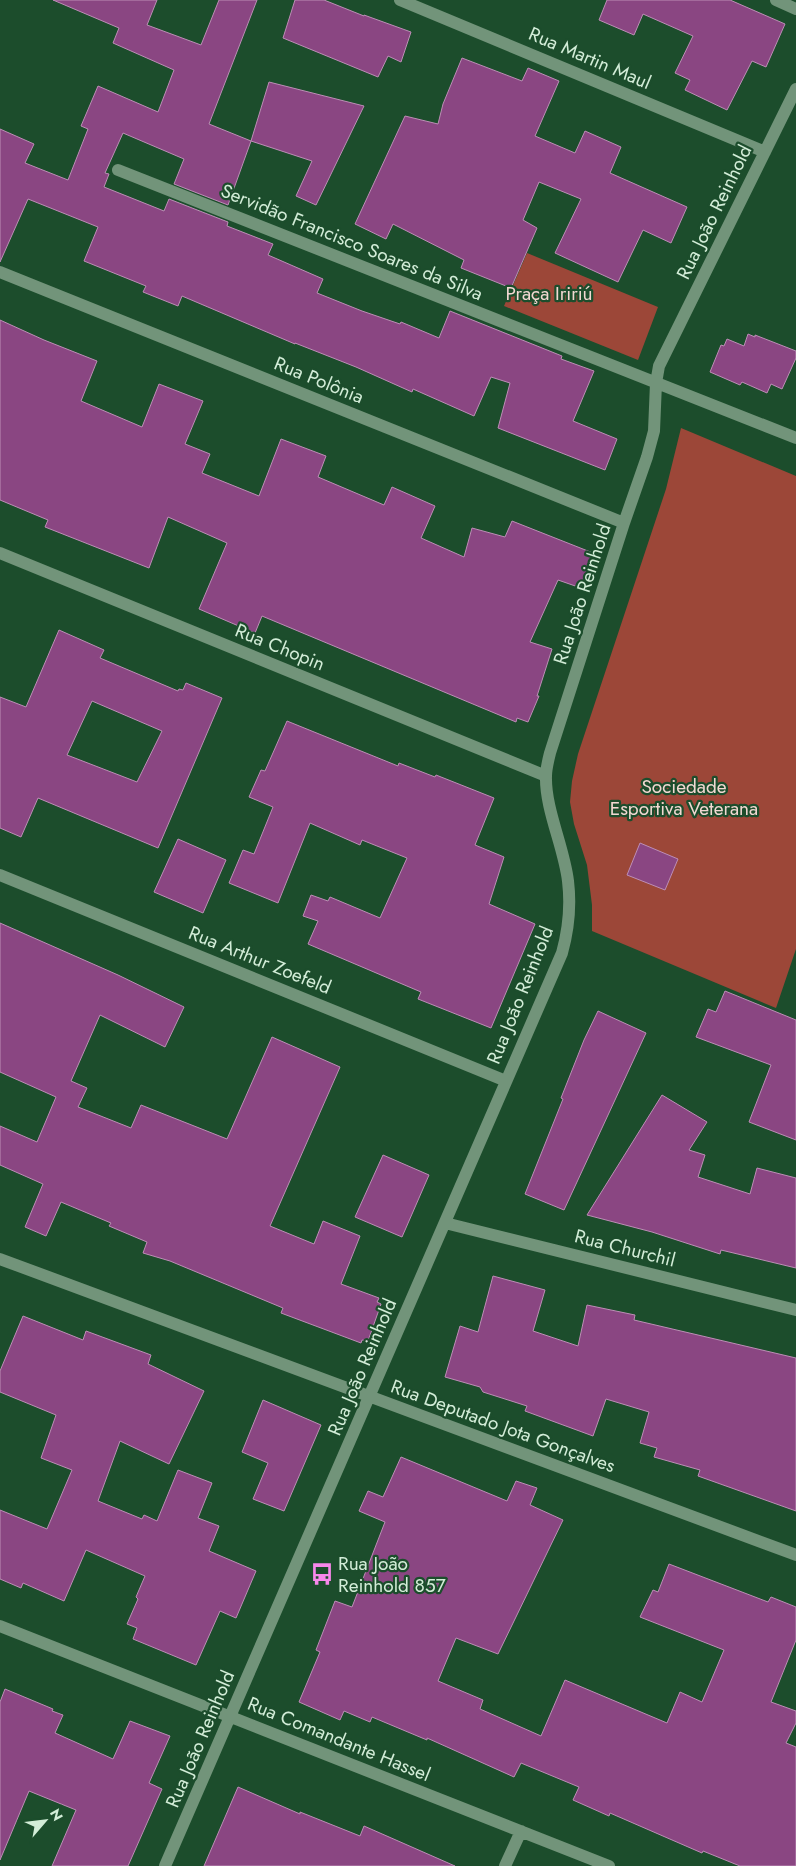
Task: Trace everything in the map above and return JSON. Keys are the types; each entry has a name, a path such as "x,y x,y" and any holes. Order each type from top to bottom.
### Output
{"street":[{"name":"Rua Martin Maul","path":"400,0 765,152"},
{"path":"776,0 796,9"},
{"name":"Rua João Reinhold","path":"165,1866 562,953 568,930 570,906 568,879 548,795 546,776 550,753 652,440 659,366 796,90"},
{"name":"Servidão Francisco Soares da Silva","path":"118,170 796,438"},
{"name":"Rua Polônia","path":"0,272 624,523"},
{"name":"Rua Chopin","path":"0,553 546,776"},
{"name":"Rua Arthur Zoefeld","path":"0,875 506,1081"},
{"name":"Rua Churchil","path":"444,1223 796,1310"},
{"name":"Rua Deputado Jota Gonçalves","path":"0,1259 796,1555"},
{"name":"Rua Comandante Hassel","path":"0,1626 609,1866"},
{"path":"505,1866 521,1831"}],"green space":[{"name":"Praça Iririú","path":"527,253 658,307 638,360 504,306"},
{"name":"Sociedade Esportiva Veterana","path":"681,428 796,476 796,949 776,1008 592,931 592,905 587,865 574,824 570,802 578,754 666,489"}],"building":[{"path":"53,0 157,0 147,25 201,45 219,0 257,0 209,124 251,141 228,205 174,184 184,159 123,133 105,173 109,174 104,187 164,211 169,199 228,222 227,226 273,244 268,255 323,279 317,293 362,311 400,324 401,322 439,338 450,311 562,356 561,359 594,371 573,421 617,439 605,470 498,428 510,383 491,377 474,416 413,389 412,392 356,367 295,344 182,296 178,306 143,292 146,286 84,261 98,227 28,199 0,262 0,129 34,144 25,163 68,180 88,129 81,126 98,86 158,112 174,70 113,43 119,28"},
{"path":"295,0 324,0 411,32 401,62 388,56 378,77 283,38"},
{"path":"607,0 730,0 785,24 766,67 752,61 727,110 685,90 690,80 675,73 693,36 643,14 634,35 599,20"},
{"path":"462,58 522,81 528,68 559,81 535,136 575,153 585,131 621,147 610,173 687,207 671,243 643,230 618,282 555,253 581,199 539,182 523,220 537,228 511,288 461,268 464,260 393,224 386,239 355,224 405,116 438,124 443,104"},
{"path":"269,82 364,106 316,205 296,196 312,161 251,141"},
{"path":"0,320 97,361 81,401 142,427 159,384 203,401 185,444 210,454 202,473 259,496 281,439 326,456 318,477 384,505 392,487 435,506 421,538 464,557 472,528 505,537 512,521 593,553 592,558 596,559 584,589 558,580 530,642 552,649 537,696 539,696 528,722 517,718 516,722 262,616 255,633 199,609 227,543 168,517 149,568 45,527 48,520 0,500"},
{"path":"748,334 796,351 796,358 782,389 771,384 767,393 742,382 740,385 710,372 721,345 724,346 727,339 744,346"},
{"path":"59,630 104,650 100,658 178,691 179,689 183,690 186,683 222,698 158,848 38,798 21,837 0,828 0,697 26,707","holes":["92,701 162,731 137,782 67,755"]},
{"path":"287,721 398,766 399,763 435,777 436,775 494,798 475,845 504,857 489,904 535,924 491,1028 418,999 421,992 308,944 318,921 303,916 311,895 328,901 330,897 380,918 407,858 362,840 360,845 310,823 278,903 229,883 243,850 254,854 273,807 249,797 261,770 265,771"},
{"path":"178,839 226,860 203,913 154,892"},
{"path":"640,843 678,859 665,890 627,875"},
{"path":"0,923 118,975 184,1007 165,1047 100,1015 71,1081 87,1088 78,1107 131,1128 141,1105 227,1139 272,1037 340,1067 270,1226 314,1244 323,1221 360,1236 341,1284 379,1298 377,1302 381,1304 368,1341 362,1340 361,1343 281,1313 283,1308 170,1261 143,1253 147,1242 109,1226 111,1223 61,1202 46,1236 25,1227 43,1184 0,1165 0,1126 37,1142 56,1097 0,1072"},
{"path":"725,991 796,1020 796,1140 749,1122 771,1065 696,1037 708,1009 716,1012"},
{"path":"598,1011 646,1033 564,1210 525,1194 584,1040"},
{"path":"662,1095 707,1122 689,1150 705,1155 698,1177 750,1194 757,1168 796,1178 796,1268 721,1250 720,1254 652,1232 587,1215"},
{"path":"383,1155 429,1175 402,1237 355,1217"},
{"path":"493,1276 545,1290 533,1331 578,1346 587,1305 635,1315 634,1320 796,1358 796,1511 698,1476 700,1470 654,1457 657,1448 640,1443 649,1412 606,1399 593,1436 525,1411 527,1406 483,1392 480,1387 445,1377 460,1326 478,1332"},
{"path":"23,1316 83,1340 86,1331 151,1355 148,1364 204,1391 169,1464 120,1441 98,1501 142,1519 144,1515 157,1521 178,1470 212,1483 198,1518 219,1526 209,1551 256,1571 236,1618 220,1611 196,1665 133,1639 137,1628 127,1624 138,1599 136,1597 145,1576 86,1550 64,1601 23,1583 21,1588 0,1579 0,1510 47,1529 72,1470 41,1458 56,1415 0,1392 0,1371"},
{"path":"263,1400 321,1425 284,1511 253,1499 268,1463 242,1452"},
{"path":"401,1457 507,1501 516,1481 537,1488 530,1505 563,1520 498,1654 456,1638 438,1681 483,1700 480,1709 541,1736 565,1680 667,1723 680,1692 702,1702 724,1650 640,1617 653,1590 658,1592 669,1564 768,1602 771,1597 796,1607 796,1640 771,1702 796,1711 796,1723 786,1743 796,1747 796,1866 740,1866 703,1851 702,1853 610,1813 609,1816 573,1800 579,1787 521,1763 514,1777 427,1738 427,1740 372,1717 370,1722 344,1711 340,1720 299,1702 320,1652 316,1650 335,1601 352,1607 385,1522 359,1511 368,1491 383,1497"},
{"path":"5,1689 63,1715 55,1733 113,1759 130,1721 170,1736 149,1783 162,1789 128,1866 52,1866 76,1810 29,1791 0,1860 0,1702"},
{"path":"238,1787 300,1814 300,1812 360,1836 364,1826 455,1866 204,1866"}],"place":[{"name":"Rua João Reinhold 857","path":"322,1574"}]}
